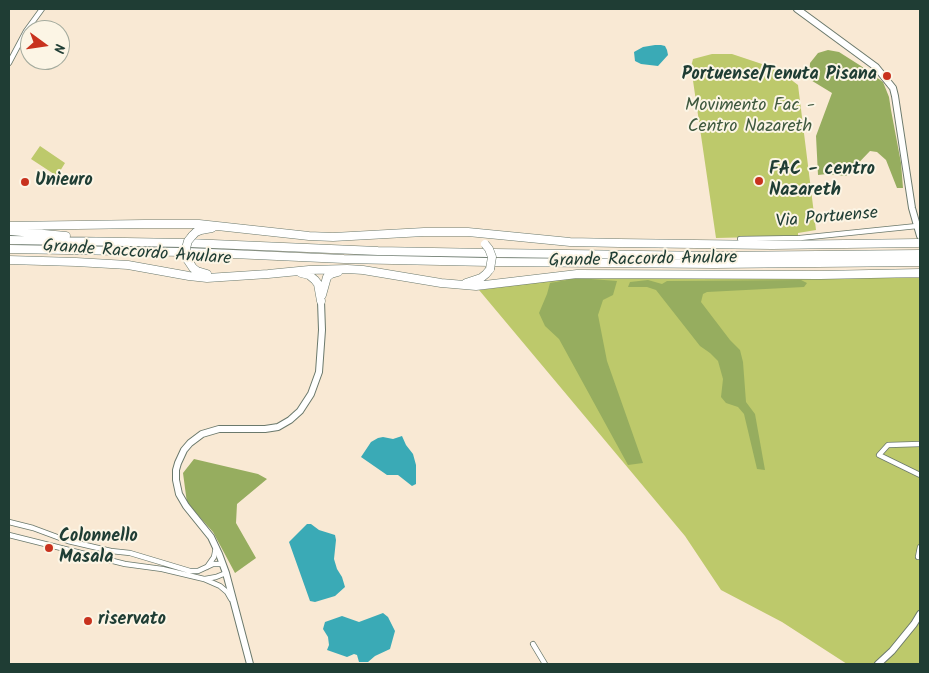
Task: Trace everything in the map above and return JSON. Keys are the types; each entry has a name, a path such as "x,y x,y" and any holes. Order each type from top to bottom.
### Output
{"highway":[{"name":"Grande Raccordo Anulare","path":"9,226 199,224 309,236 333,237 414,232 468,232 570,242 609,243 772,245 919,239"},
{"path":"229,227 201,230 188,241 186,254 195,270 207,274 249,273 324,267 363,270"},
{"path":"9,230 110,241"},
{"path":"441,232 473,237 485,244 492,257 485,276 476,281 441,283"},
{"name":"Grande Raccordo Anulare","path":"9,240 189,241 361,250 491,253 715,256 920,254"},
{"name":"Grande Raccordo Anulare","path":"9,249 491,264 920,262"},
{"path":"9,254 42,253 61,250"},
{"name":"Grande Raccordo Anulare","path":"9,260 128,265 207,278 309,270 363,270 471,286 578,274 820,275 920,273"},
{"path":"321,301 325,282 330,274 363,270"},
{"path":"268,274 299,273 309,275 316,282 321,301"}],"street":[{"path":"9,63 26,31 42,9"},
{"path":"797,9 876,67 893,88 910,200 919,239"},
{"name":"Via Portuense","path":"740,239 800,238 917,226"},
{"path":"250,664 226,572 216,546 179,494 176,485 176,475 180,457 190,443 208,432 219,428 271,428 285,423 300,411 311,394 319,372 322,330 321,301"},
{"path":"920,444 888,445 880,455 920,475"},
{"path":"9,522 33,528 68,541 130,553 190,571 198,571 213,564 222,564"},
{"path":"38,542 37,538 42,532"},
{"path":"9,535 109,561 162,569 204,579 220,586 233,603"},
{"path":"206,568 214,557 216,546"},
{"path":"918,557 920,547"},
{"path":"109,561 113,556 111,550"},
{"path":"204,579 216,577 226,572"},
{"path":"878,664 914,624 920,614"},
{"path":"533,644 545,664"}],"green space":[{"path":"828,50 839,52 883,82 889,97 901,163 903,188 897,188 886,160 877,152 870,151 846,176 818,175 816,136 832,93 809,79 810,63 818,53"},
{"name":"Movimento Fac - Centro Nazareth","path":"712,54 732,54 777,69 798,85 816,230 798,233 798,236 716,238 691,67 693,59"},
{"path":"40,146 65,163 57,176 31,159"},
{"path":"579,277 920,278 920,664 847,664 782,622 721,590 685,536 479,290"},
{"path":"578,278 617,281 613,295 603,300 598,315 607,361 643,463 628,465 559,339 545,326 539,313 550,283"},
{"path":"648,280 662,284 667,281 801,280 807,283 804,287 707,292 703,294 701,302 740,350 743,362 746,402 755,414 765,470 757,469 744,414 738,407 726,403 721,397 723,379 718,361 700,346 656,290 647,287 628,287 630,282"},
{"path":"194,459 258,474 267,479 237,504 236,523 256,558 235,573 213,532 187,503 183,473"}],"water":[{"path":"665,46 668,55 658,66 641,64 635,61 634,52 643,47"},
{"path":"402,436 413,454 416,465 416,484 412,486 398,475 387,475 361,457 371,442 378,438 393,439"},
{"path":"307,524 335,535 334,559 345,587 335,596 315,602 310,601 289,542"},
{"path":"383,613 388,617 395,631 390,649 375,656 368,662 359,662 357,655 354,654 347,657 327,650 329,645 328,637 323,629 325,622 342,616 359,622"}],"place":[{"name":"Portuense/Tenuta Pisana","path":"887,76"},
{"name":"FAC - centro Nazareth","path":"759,181"},
{"name":"Unieuro","path":"25,182"},
{"name":"Colonnello Masala","path":"49,548"},
{"name":"riservato","path":"88,621"}]}
